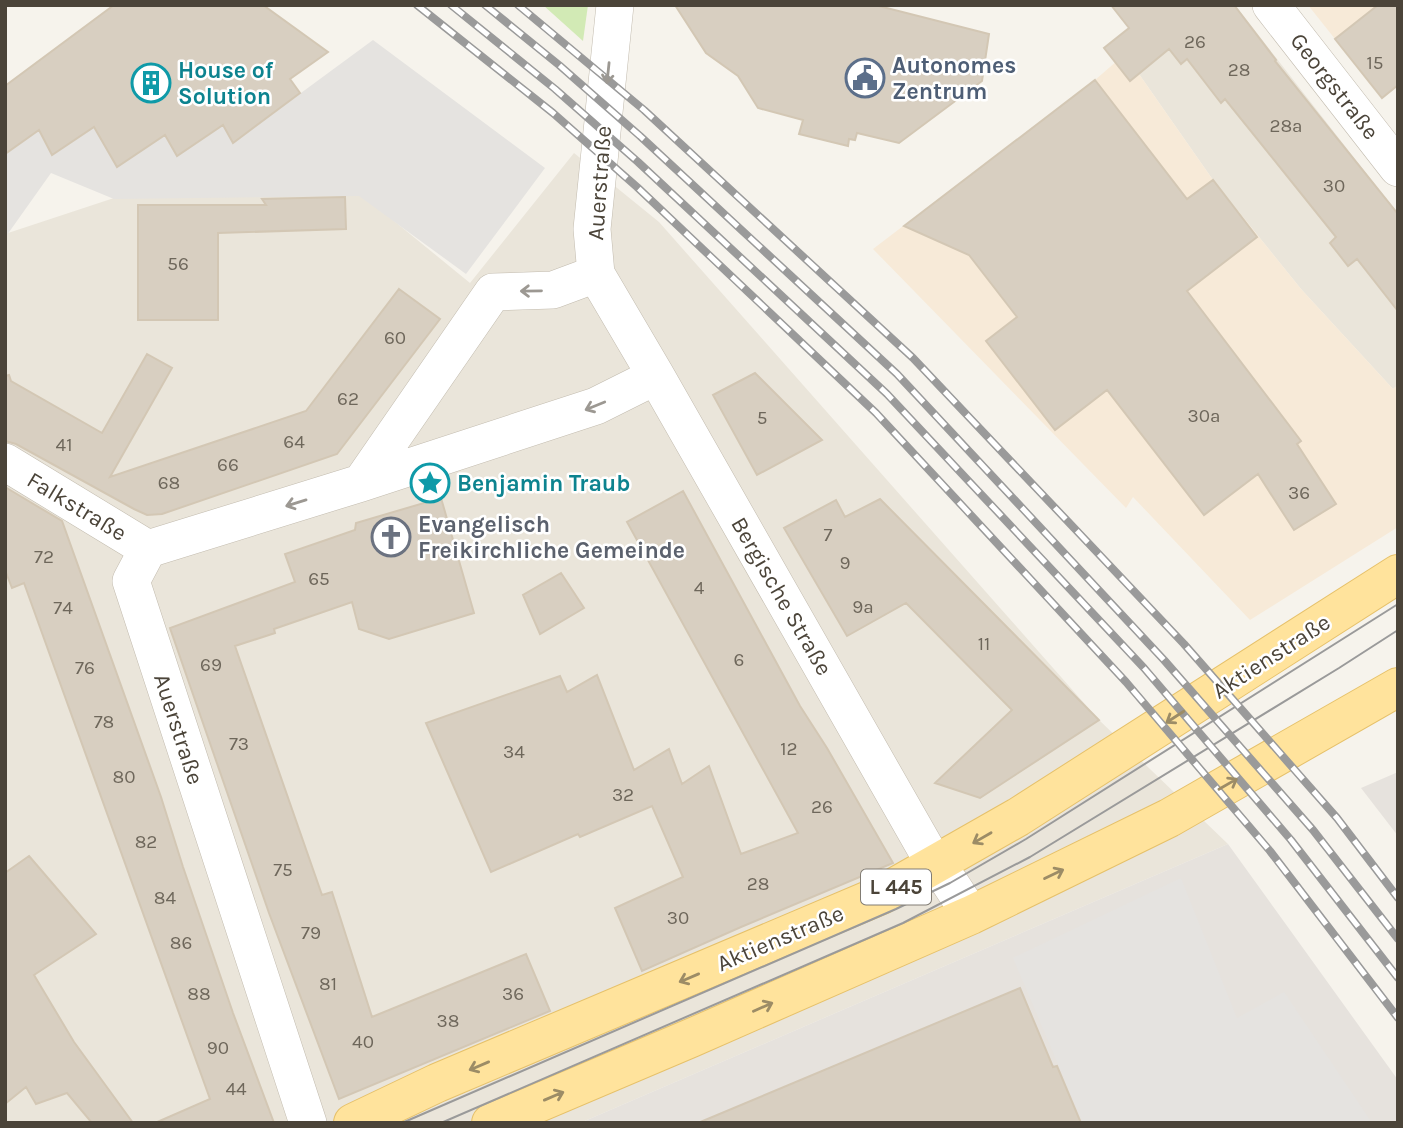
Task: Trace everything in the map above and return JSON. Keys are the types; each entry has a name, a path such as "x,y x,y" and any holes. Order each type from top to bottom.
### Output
{"main road":[{"name":"Aktienstraße","path":"353,1123 437,1083 869,901 1018,817 1398,575"},
{"name":"L 445","path":"491,1123 971,915 1169,818 1398,687"}],"street":[{"name":"Auerstraße","path":"361,483 493,292 553,290 596,274 592,229 615,5"},
{"name":"Georgstraße","path":"1271,5 1398,167"},
{"name":"Bergische Straße","path":"596,274 935,865 971,915"},
{"path":"148,549 596,406 656,376"},
{"name":"Falkstraße","path":"5,462 148,549"},
{"name":"Auerstraße","path":"148,549 131,581 308,1123"}],"shaded area":[{"path":"1187,5 1235,5 1398,214 1398,385 1393,389 1301,289 1213,180 1125,54"},
{"path":"1308,5 1378,5 1335,39"},
{"path":"373,40 545,168 466,274 359,196 114,199 51,173 7,235 5,234 5,148 9,152 39,130 53,155 94,127 117,167 165,135 177,155 223,125 233,143"},
{"path":"1125,54 1213,180 1301,289 1393,389 1398,385 1398,527 1250,620 1133,497 1126,508 873,249 1095,80"},
{"path":"574,153 659,222 1099,720 1228,844 580,1123 5,1123 5,234 114,198 361,194 470,283"},
{"path":"1398,772 1398,836 1361,788"},
{"path":"1228,844 1398,1080 1398,1123 580,1123"},
{"path":"1181,878 1237,1018 1284,992 1372,1123 1083,1123 1013,958"}],"green space":[{"path":"543,5 588,5 583,41"}],"building":[{"name":"House of Solution","path":"114,5 263,5 328,52 290,79 300,93 233,143 223,125 177,156 165,135 117,167 94,127 52,155 39,130 5,154 5,86"},
{"name":"Autonomes Zentrum","path":"675,5 875,5 989,34 982,81 899,143 857,133 855,140 849,139 848,146 799,134 803,120 758,108 738,76 706,53"},
{"path":"1111,5 1234,5 1275,61 1398,214 1398,311 1357,259 1348,266 1330,243 1336,237 1225,99 1221,103 1187,59 1181,64 1169,49 1130,81 1104,48 1129,28"},
{"path":"1378,5 1398,5 1398,85 1382,98 1335,39"},
{"path":"1095,80 1187,199 1213,180 1257,237 1187,291 1301,441 1297,444 1336,504 1294,530 1258,474 1204,515 1107,390 1055,430 986,341 1017,317 969,255 904,226"},
{"path":"345,197 346,229 218,233 218,320 138,320 138,205 266,205 262,199"},
{"path":"399,289 440,319 337,454 162,514 147,515 16,444 5,441 5,376 9,375 11,381 102,433 147,354 172,368 110,477 306,411"},
{"path":"755,373 822,440 757,475 713,395"},
{"path":"5,487 62,521 161,797 233,1013 274,1123 155,1123 210,1099 24,583 12,588 5,570"},
{"path":"683,491 800,706 893,863 642,971 615,908 683,877 652,806 580,837 578,834 491,872 426,723 560,676 567,692 597,675 634,770 669,749 682,784 709,766 741,854 798,833 627,522"},
{"path":"441,498 474,613 389,639 359,629 352,602 274,629 275,633 235,646 322,895 332,892 372,1017 526,954 550,1011 339,1099 269,913 170,628 295,582 285,554 355,530 356,523"},
{"path":"880,499 1099,720 980,798 935,783 1012,710 906,603 847,636 784,528 836,500 845,517"},
{"path":"561,573 584,608 540,634 523,595"},
{"path":"29,856 96,934 34,975 74,1042 133,1123 92,1123 67,1093 36,1104 26,1087 5,1104 5,873"},
{"path":"1020,988 1053,1067 1057,1066 1081,1123 698,1123"}],"tram line":[{"path":"402,1123 896,909 950,883 1026,839 1398,604"},
{"path":"441,1123 903,923 1030,857 1398,630"}],"railway":[{"path":"417,5 553,113 637,187 876,413 1126,682 1270,851 1398,1018"},
{"path":"451,5 555,89 638,162 887,394 1144,668 1291,840 1398,978"},
{"path":"485,5 640,136 897,374 1164,660 1313,830 1398,939"},
{"path":"518,5 644,110 913,358 1184,644 1337,818 1398,898"}],"place":[{"name":"Autonomes Zentrum","path":"865,78"},
{"name":"House of Solution","path":"151,83"},
{"name":"Benjamin Traub","path":"430,483"},
{"name":"Evangelisch Freikirchliche Gemeinde","path":"391,537"}]}
